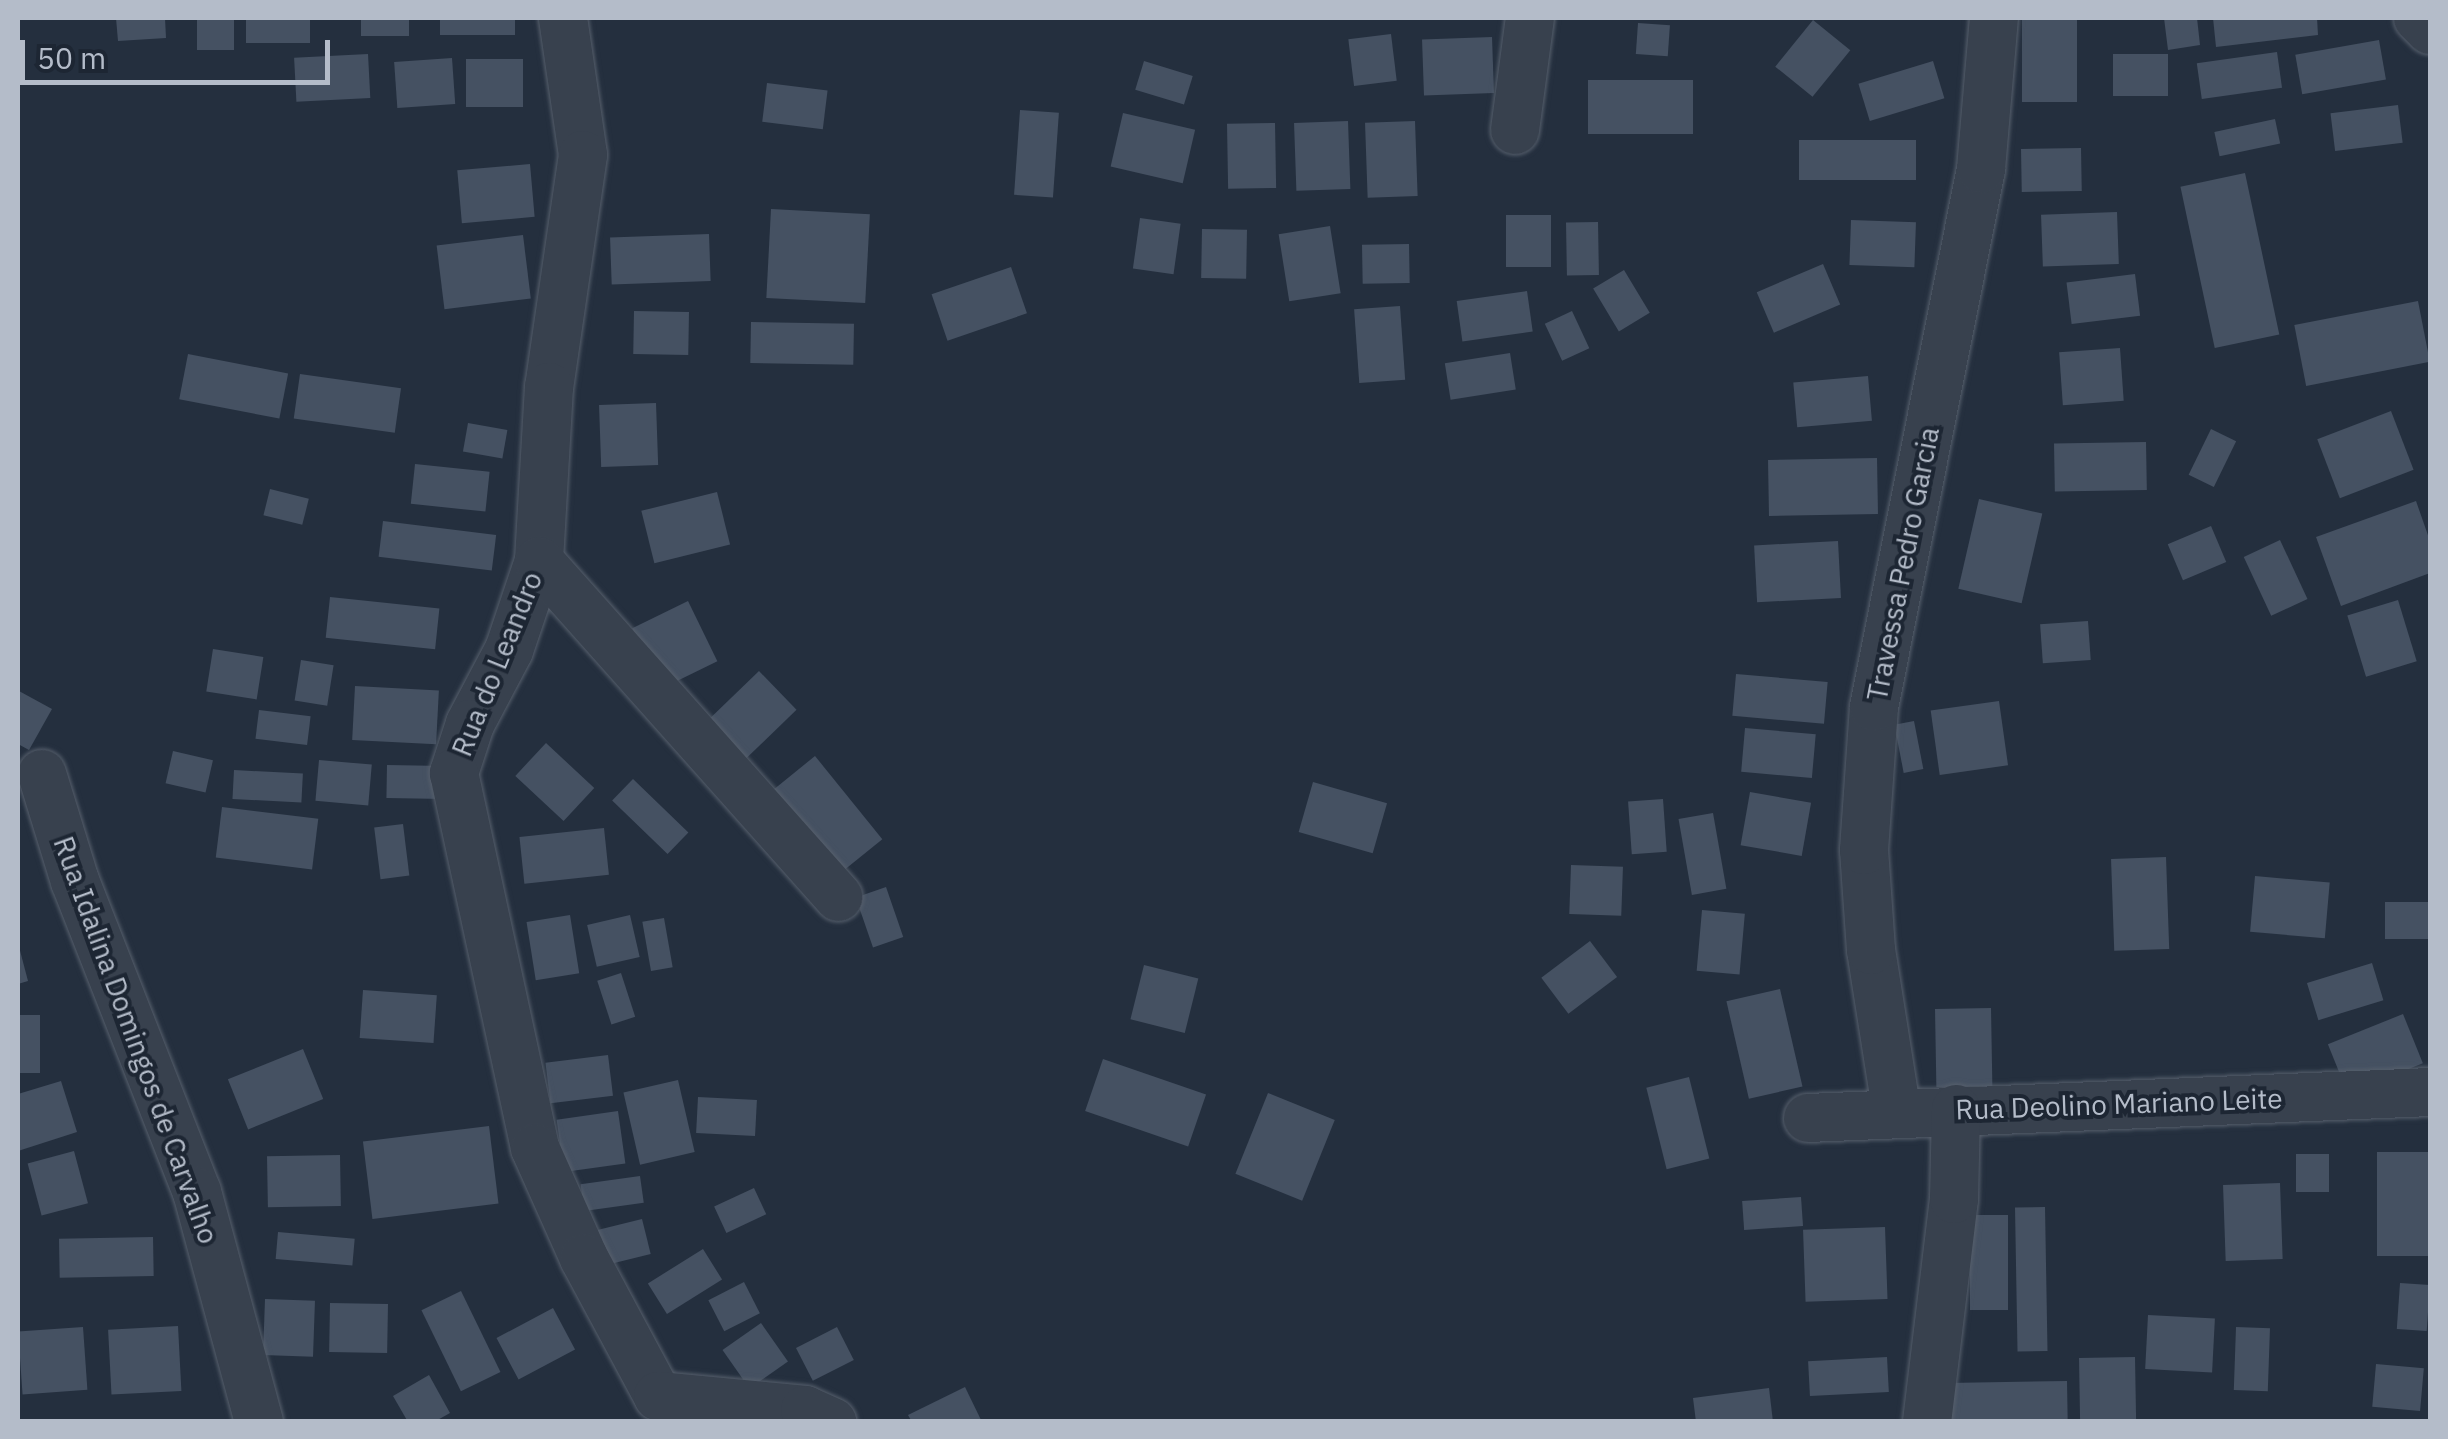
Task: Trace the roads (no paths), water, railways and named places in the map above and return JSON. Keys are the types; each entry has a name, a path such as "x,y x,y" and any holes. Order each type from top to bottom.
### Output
{"street":[{"name":"Rua do Leandro","path":"563,18 583,155 549,387 539,561 522,618 470,724 454,773 535,1148 584,1258 658,1396 788,1408 832,1422"},
{"path":"1515,130 1530,18"},
{"name":"Travessa Pedro Garcia","path":"1897,1114 1871,950 1864,850 1874,707 1982,169 1994,18"},
{"path":"2418,18 2430,30"},
{"path":"539,561 838,897"},
{"name":"Rua Idalina Domingos de Carvalho","path":"42,774 75,881 197,1192 260,1422"},
{"name":"Rua Deolino Mariano Leite","path":"1808,1118 2430,1092"},
{"path":"1927,1422 1954,1198 1956,1109"}]}
